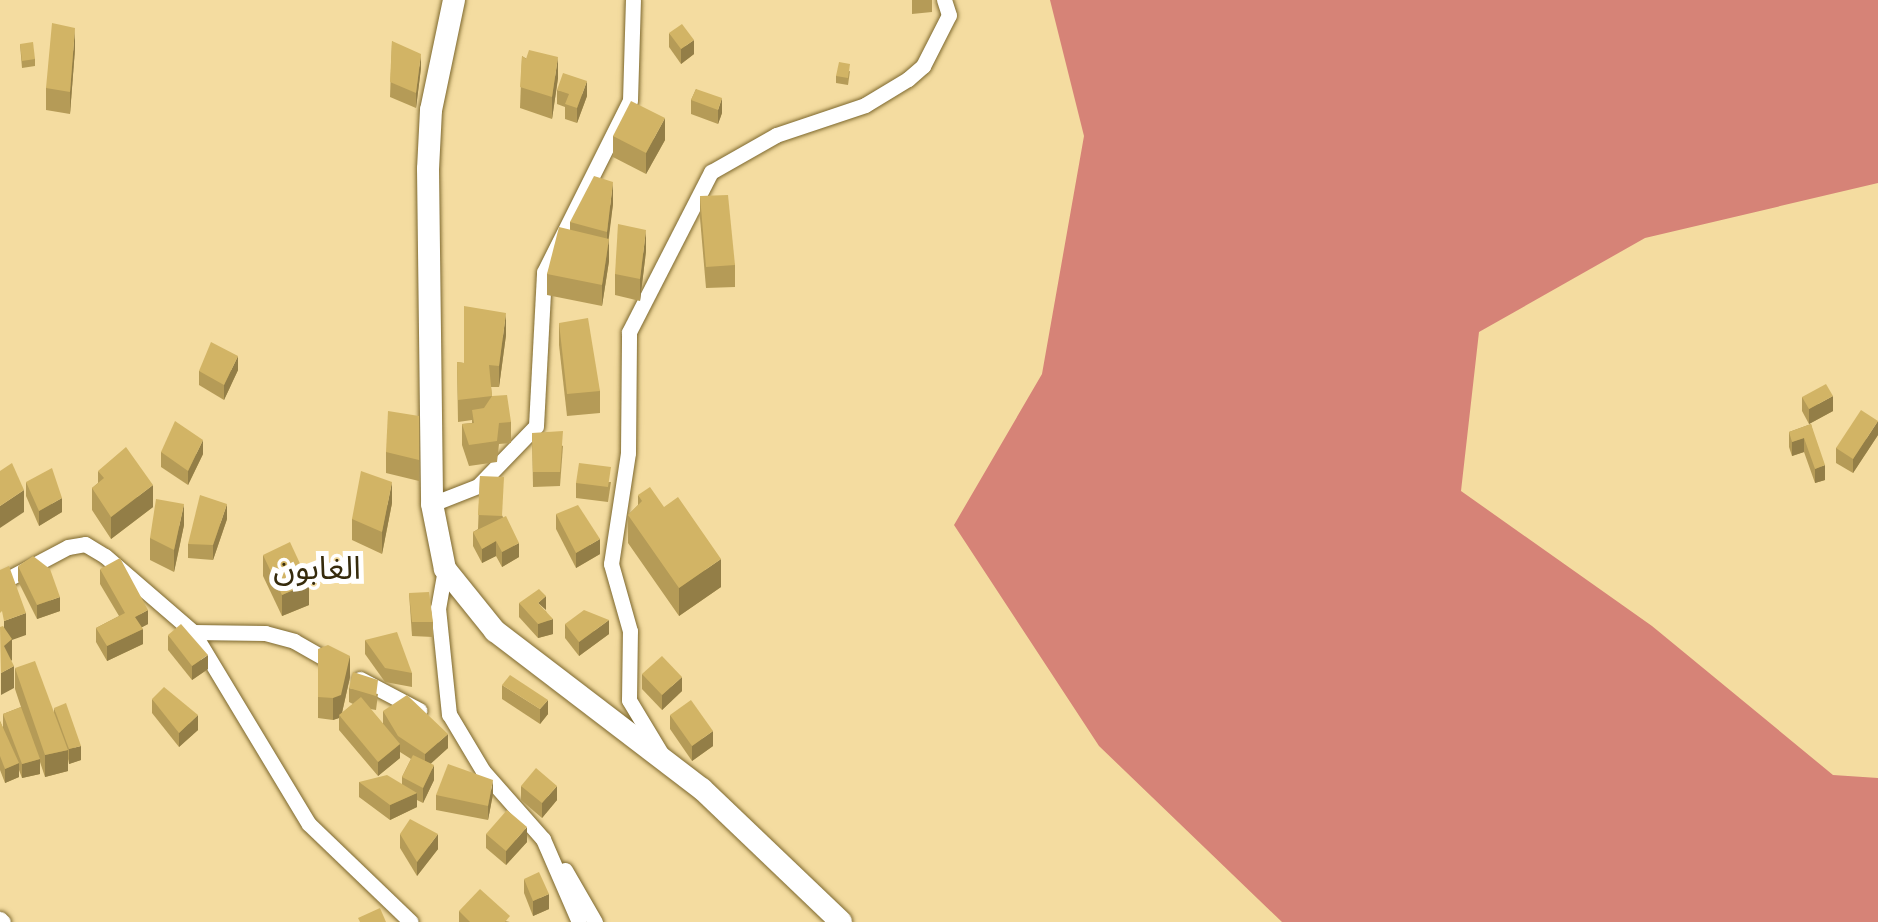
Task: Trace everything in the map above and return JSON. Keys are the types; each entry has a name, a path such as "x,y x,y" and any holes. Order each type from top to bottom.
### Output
{"main road":[{"path":"454,0 428,139 432,504 445,570 506,641 664,758 759,838 841,922"}],"street":[{"path":"432,504 478,486 536,426 544,272 630,100 634,0"},
{"path":"664,758 629,700 630,631 611,564 628,453 629,332 711,172 776,135 864,106 908,79 923,66 949,15 944,0"},
{"path":"0,582 48,554 85,544 193,632 309,824 411,922"},
{"path":"445,570 439,584 439,652 449,714 462,742"},
{"path":"193,632 226,629 294,640 412,702 462,742 556,860 595,922"},
{"path":"556,860 579,922"}],"shaded area":[{"path":"1050,0 1878,0 1878,183 1645,238 1479,332 1461,491 1652,626 1833,775 1878,778 1878,922 1282,922 1099,746 954,525 1042,374 1084,136"}],"building":[{"path":"52,23 75,28 70,92 46,88"},
{"path":"682,24 694,40 681,49 669,33"},
{"path":"392,41 421,54 416,93 390,82"},
{"path":"33,42 35,59 22,61 20,44"},
{"path":"529,50 558,57 552,97 520,87 522,56 526,59"},
{"path":"839,62 850,64 848,78 836,76"},
{"path":"563,73 587,81 577,108 565,104 569,94 557,90"},
{"path":"696,89 722,98 718,110 691,100"},
{"path":"631,101 665,118 646,153 613,136"},
{"path":"594,176 613,182 607,232 570,222"},
{"path":"728,195 735,265 706,267 700,196"},
{"path":"618,224 646,230 640,279 615,274"},
{"path":"559,227 609,239 602,285 547,274"},
{"path":"464,306 506,313 499,366 489,365 492,396 458,400 457,362 464,363"},
{"path":"588,318 600,391 567,394 559,323"},
{"path":"211,342 238,356 224,385 199,371"},
{"path":"1826,384 1833,396 1809,409 1802,397"},
{"path":"507,395 511,422 499,423 497,441 469,445 462,424 474,423 472,410 484,408 492,396"},
{"path":"1861,410 1878,421 1853,459 1836,448"},
{"path":"388,411 419,416 419,460 386,452"},
{"path":"175,421 203,440 188,471 161,452"},
{"path":"1811,424 1825,465 1815,469 1804,438 1792,442 1789,432"},
{"path":"563,431 560,472 533,472 532,433"},
{"path":"126,447 153,485 111,517 92,488 104,478 98,471"},
{"path":"12,463 24,490 0,506 0,471"},
{"path":"579,463 611,467 608,487 576,483"},
{"path":"52,468 62,498 39,511 26,482"},
{"path":"361,471 392,482 382,532 352,519"},
{"path":"480,476 504,477 502,516 478,515"},
{"path":"650,487 664,507 678,497 721,559 679,588 628,515 642,501 638,495"},
{"path":"200,495 227,504 213,545 188,544"},
{"path":"156,499 184,504 174,550 150,538"},
{"path":"578,505 600,539 576,553 556,514"},
{"path":"506,516 519,543 502,552 496,541 482,549 473,532"},
{"path":"290,542 309,583 282,595 263,555"},
{"path":"33,556 50,569 60,597 37,605 18,566"},
{"path":"120,558 148,610 135,617 143,629 107,646 96,628 125,613 100,569"},
{"path":"9,566 26,613 4,621 0,613 0,570"},
{"path":"539,589 546,596 538,603 553,619 538,624 519,603"},
{"path":"429,592 433,622 412,622 409,593"},
{"path":"584,610 609,620 579,642 565,624"},
{"path":"181,624 208,655 192,666 168,635"},
{"path":"0,627 12,639 4,646 14,666 1,673"},
{"path":"397,632 412,673 385,668 365,640"},
{"path":"328,645 350,656 341,695 333,698 318,697 318,649"},
{"path":"662,656 682,677 662,695 642,674"},
{"path":"35,661 68,750 45,755 15,668"},
{"path":"353,672 378,680 376,696 349,688"},
{"path":"510,675 548,700 540,709 502,685"},
{"path":"164,687 198,715 179,733 152,699"},
{"path":"407,695 448,734 425,754 398,736 383,711"},
{"path":"361,697 400,744 378,762 339,715"},
{"path":"691,700 713,731 692,746 670,715"},
{"path":"66,703 81,746 69,749 54,708"},
{"path":"21,707 40,759 22,764 3,714"},
{"path":"0,721 19,763 5,769 0,756"},
{"path":"413,755 434,765 423,788 402,777"},
{"path":"448,764 493,780 488,806 436,795"},
{"path":"536,768 557,786 542,803 521,786"},
{"path":"387,775 417,793 390,805 359,782"},
{"path":"507,810 527,827 506,851 486,834"},
{"path":"410,819 438,834 417,862 400,834"},
{"path":"539,872 549,894 533,901 524,879"},
{"path":"480,889 510,916 505,922 470,922 459,911"},
{"path":"380,908 386,922 360,922 358,918"}],"district":[{"name":"الغابون","path":"317,567"}]}
